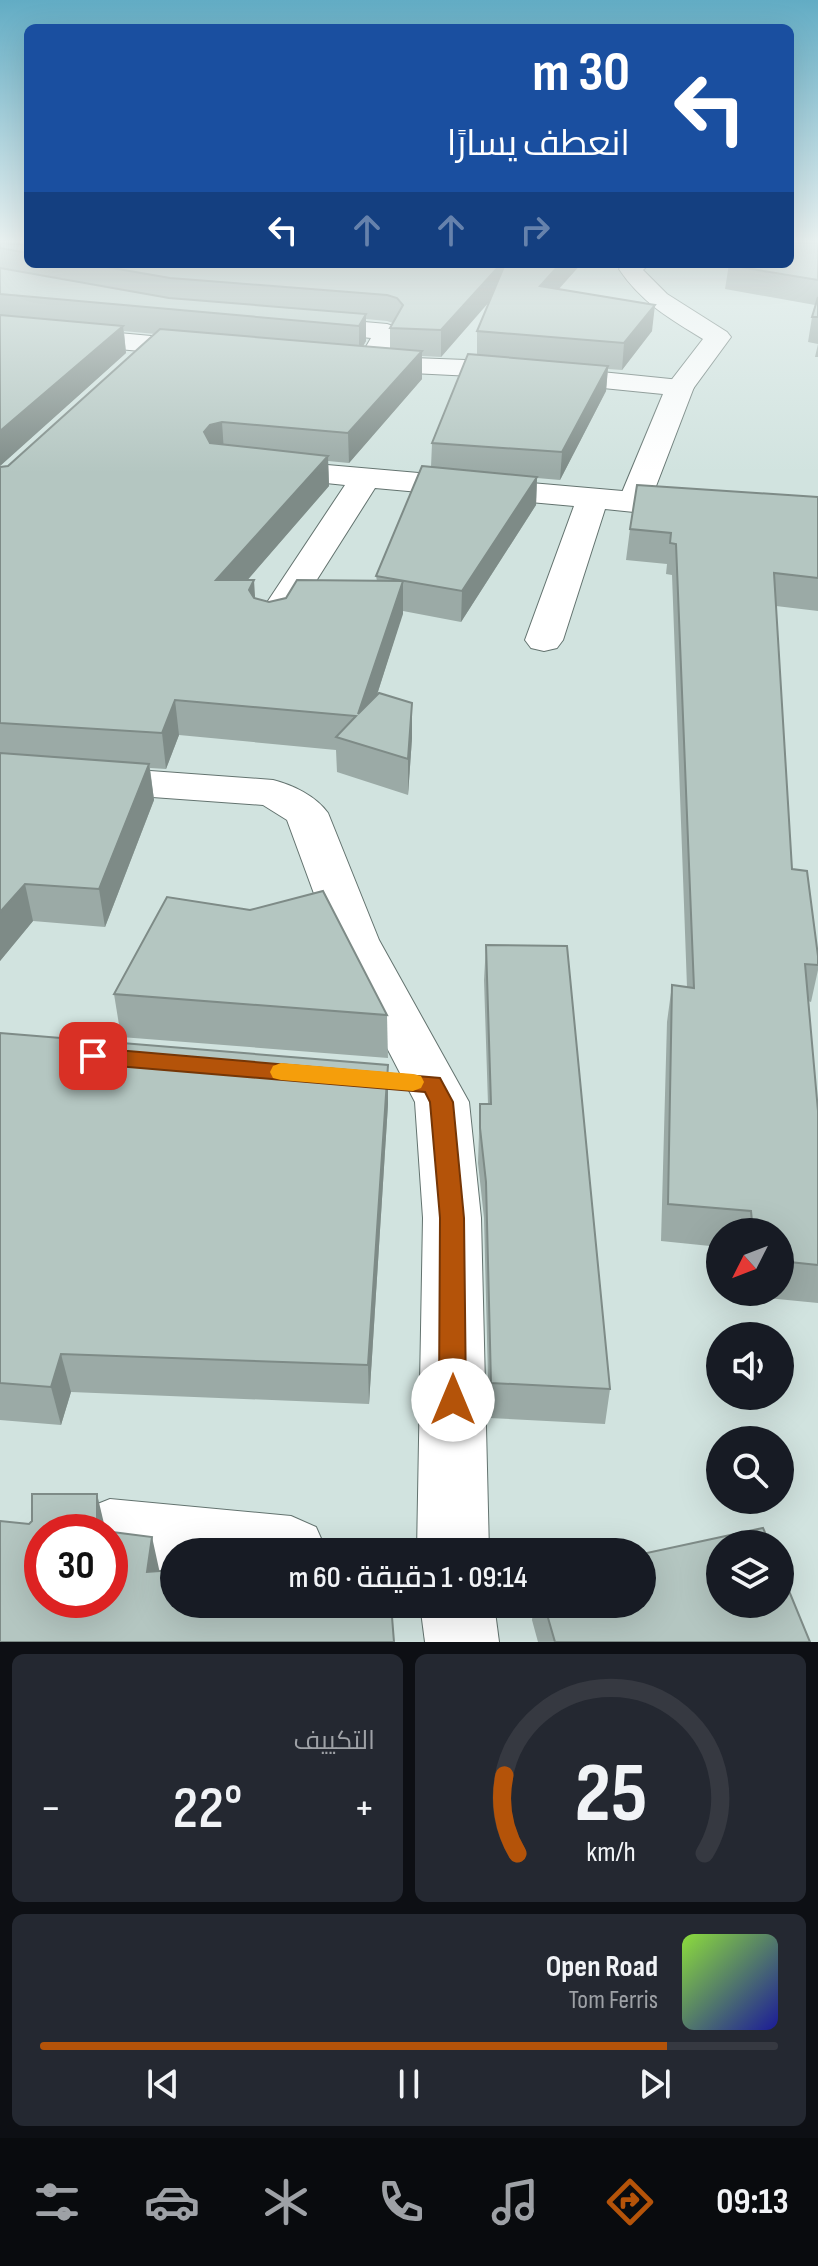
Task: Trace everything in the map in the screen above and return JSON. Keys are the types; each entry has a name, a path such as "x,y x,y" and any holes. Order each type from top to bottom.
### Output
{"street":[{"path":"634,502 680,387 718,337 690,320"},
{"path":"279,323 387,332 369,364"},
{"path":"0,330 232,352"},
{"path":"133,365 155,345"},
{"path":"338,361 492,369 680,387"},
{"path":"240,466 711,507"},
{"path":"272,622 366,477"},
{"path":"544,640 592,499"},
{"path":"0,773 273,793 306,813 355,940 442,1102 452,1218 453,1538"},
{"path":"370,1079 432,1084"},
{"path":"128,1536 160,1539"},
{"path":"459,1618 462,1642"}],"building":[{"path":"0,320 52,320 123,326 0,431"},
{"path":"287,320 363,320 359,326"},
{"path":"395,320 450,320 441,330 390,328"},
{"path":"482,320 643,320 624,343 477,331"},
{"path":"160,329 422,351 348,433 222,422 210,425 204,432 210,443 328,456 216,580 254,580 249,590 254,598 269,602 286,598 297,580 403,581 358,714 379,693 412,703 408,759 336,737 356,716 175,700 162,733 0,723 0,467 8,466"},
{"path":"468,354 608,366 562,452 432,443"},
{"path":"422,466 537,477 462,591 376,576"},
{"path":"637,485 818,497 818,578 774,573 792,869 807,871 818,956 818,965 805,964 818,1111 818,1265 794,1262 794,1218 752,1218 751,1211 668,1204 672,985 694,988 676,544 670,543 671,533 630,529"},
{"path":"0,753 149,764 99,889 25,884 0,912"},
{"path":"323,891 387,1015 114,994 167,897 250,910"},
{"path":"486,945 567,946 610,1389 491,1383 486,1182 480,1128 480,1104 491,1104"},
{"path":"0,1033 388,1065 368,1365 61,1354 51,1387 0,1383"},
{"path":"32,1494 97,1494 97,1514 32,1514"},
{"path":"0,1521 24,1523 24,1618 128,1618 128,1534 152,1537 147,1572 160,1571 160,1618 392,1618 394,1642 0,1642"},
{"path":"706,1540 706,1618 794,1618 794,1603 810,1642 555,1642 548,1618 656,1618 656,1551"}],"slow traffic":[{"path":"281,1072 413,1082"}],"route":[{"path":"93,1056 432,1084 442,1102 452,1218 453,1400"}]}
